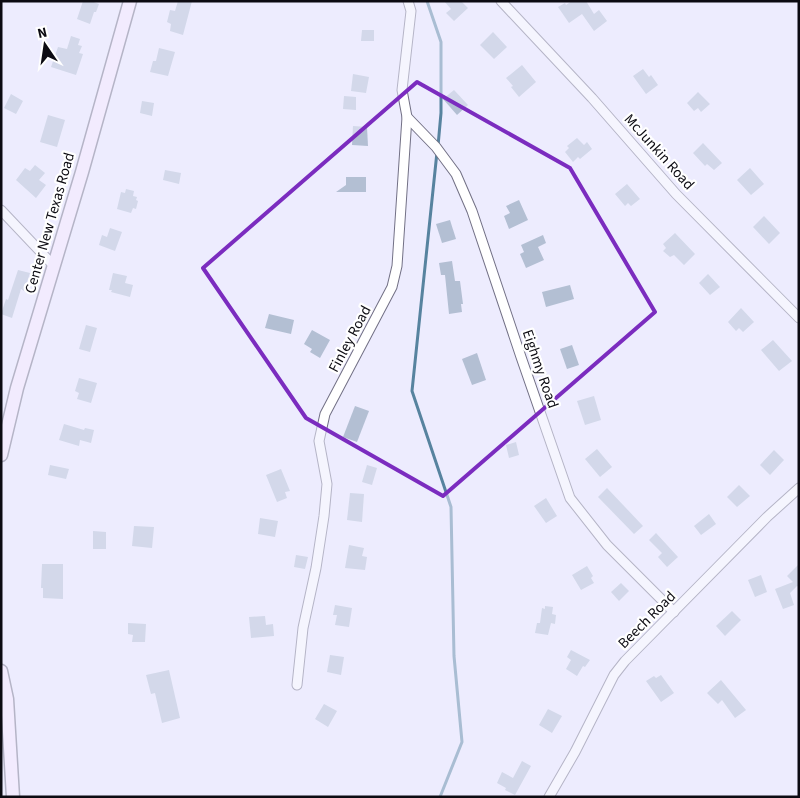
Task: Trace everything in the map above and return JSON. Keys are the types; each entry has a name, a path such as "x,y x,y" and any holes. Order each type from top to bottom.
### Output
{"street":[{"name":"Center New Texas Road","path":"1,455 17,388 130,1"},
{"name":"Finley Road","path":"297,685 303,628 316,568 327,484 319,441 325,414 392,287 397,266 407,117 402,90 411,11 408,1"},
{"name":"McJunkin Road","path":"501,1 592,98 676,194 799,318"},
{"name":"Eighmy Road","path":"407,117 436,147 456,174 472,211 520,357 570,498 607,545 674,612"},
{"path":"1,210 54,266"},
{"name":"Beech Road","path":"549,797 575,752 614,675 625,661 767,517 799,488"},
{"path":"1,671 7,699 13,797"}],"highlighted area":[{"path":"417,82 570,168 655,312 443,496 306,418 203,268"}],"building":[{"path":"83,1 99,4 90,24 77,19"},
{"path":"178,1 192,1 183,35 170,31 171,24 167,22 170,10 175,11"},
{"path":"444,1 461,1 468,8 454,21 446,13 451,9"},
{"path":"572,1 586,1 594,14 599,10 607,21 594,31 582,14 569,23 558,7"},
{"path":"362,30 374,30 374,41 361,41"},
{"path":"493,32 507,47 494,59 480,45"},
{"path":"71,36 80,39 78,45 82,46 79,53 83,54 76,75 51,67 58,47 67,49"},
{"path":"159,48 175,52 168,76 150,72 153,61 156,61"},
{"path":"522,65 536,82 519,97 506,78"},
{"path":"643,69 649,77 651,75 658,85 646,94 633,76"},
{"path":"353,74 369,77 366,93 351,91"},
{"path":"454,90 468,105 457,115 443,99"},
{"path":"698,92 710,104 701,112 698,108 694,111 687,103"},
{"path":"11,94 23,101 16,114 4,108"},
{"path":"344,96 356,97 356,110 343,109"},
{"path":"142,101 154,103 152,116 140,113"},
{"path":"48,115 65,120 57,147 40,142"},
{"path":"353,126 367,127 368,146 352,145"},
{"path":"577,138 584,145 587,142 592,149 573,162 565,152 569,148 567,146"},
{"path":"703,143 722,163 714,170 707,164 705,166 693,153"},
{"path":"35,165 45,173 39,180 46,185 36,198 16,180 25,168 30,171"},
{"path":"750,168 764,184 751,195 737,180"},
{"path":"165,170 181,173 179,184 163,180"},
{"path":"346,177 366,177 366,192 336,192 346,185"},
{"path":"627,184 640,199 631,206 628,203 625,206 615,194"},
{"path":"126,189 134,191 133,196 137,197 136,200 138,201 136,209 133,208 131,213 117,209 121,192 125,193"},
{"path":"519,200 528,220 509,229 504,216 510,213 506,206"},
{"path":"764,216 780,233 769,244 753,227"},
{"path":"450,220 456,239 442,243 436,224"},
{"path":"110,228 122,232 115,251 99,245 102,235 107,237"},
{"path":"675,233 695,254 684,265 674,255 670,257 663,251 666,248 663,244"},
{"path":"543,235 546,243 538,247 544,260 526,268 520,254 524,252 521,245"},
{"path":"452,261 455,281 460,281 463,304 461,304 462,312 449,314 445,275 441,275 439,263"},
{"path":"18,270 30,273 24,291 21,289 12,318 1,314"},
{"path":"113,273 127,276 125,283 133,285 130,297 109,290"},
{"path":"708,274 720,287 710,295 699,283"},
{"path":"570,285 574,299 546,307 542,292"},
{"path":"741,308 754,322 743,332 739,328 736,331 728,322"},
{"path":"269,314 294,320 291,334 265,328"},
{"path":"86,325 97,328 90,352 79,349"},
{"path":"312,330 330,340 320,358 310,352 312,349 304,344"},
{"path":"773,340 792,361 779,371 761,350"},
{"path":"572,345 579,365 567,369 560,349"},
{"path":"477,353 486,380 472,385 462,359"},
{"path":"79,378 97,383 91,403 77,399 79,393 75,391"},
{"path":"594,396 601,420 585,425 577,401"},
{"path":"355,406 369,411 357,442 343,437"},
{"path":"64,424 84,430 85,428 94,430 91,443 80,440 79,446 59,440"},
{"path":"516,442 519,455 509,458 506,445"},
{"path":"597,449 612,467 600,477 585,459"},
{"path":"774,450 784,460 770,475 760,465"},
{"path":"50,465 69,469 66,479 48,475"},
{"path":"367,465 377,468 372,485 362,482"},
{"path":"281,469 290,491 285,492 287,498 277,502 266,475"},
{"path":"739,485 750,496 737,507 727,497"},
{"path":"607,488 643,526 634,534 598,497"},
{"path":"350,493 364,494 362,522 347,520"},
{"path":"546,498 557,516 546,523 534,506"},
{"path":"709,514 716,524 701,535 694,526"},
{"path":"260,518 278,521 275,537 258,534"},
{"path":"134,526 154,527 152,548 132,546"},
{"path":"93,531 106,532 106,549 93,549"},
{"path":"656,533 678,557 667,567 658,557 662,553 649,540"},
{"path":"349,545 364,548 362,556 367,557 365,570 345,568"},
{"path":"296,555 308,557 305,569 294,567"},
{"path":"42,564 63,564 63,599 43,598 43,588 41,588"},
{"path":"799,564 799,587 797,586 790,593 794,605 783,609 775,589 793,582 787,576"},
{"path":"587,566 593,576 591,578 594,583 581,590 572,575"},
{"path":"761,575 767,592 755,597 748,580"},
{"path":"621,583 629,591 619,601 611,592"},
{"path":"335,605 352,608 349,627 335,625 337,615 333,615"},
{"path":"545,606 553,607 552,614 556,615 555,624 551,623 548,635 535,633 537,623 540,623 542,608 545,609"},
{"path":"732,611 741,620 725,636 716,626"},
{"path":"265,616 266,625 273,624 274,636 251,638 249,617"},
{"path":"128,623 146,624 145,642 132,642 133,635 128,634"},
{"path":"571,650 590,660 585,667 583,666 577,676 566,669 571,660 567,657"},
{"path":"330,655 344,657 341,675 327,672"},
{"path":"169,670 180,718 162,723 155,693 151,694 146,675"},
{"path":"661,675 674,693 661,702 646,681 654,676 656,678"},
{"path":"721,680 746,710 735,718 722,700 718,704 707,693"},
{"path":"324,704 337,711 328,727 315,719"},
{"path":"548,709 562,716 552,733 539,725"},
{"path":"522,761 531,766 515,795 497,783 502,772 513,778"}],"waterway":[{"path":"427,1 441,42 441,113 438,146"},
{"path":"437,152 412,391 451,507 454,656 462,742 440,797"}]}
